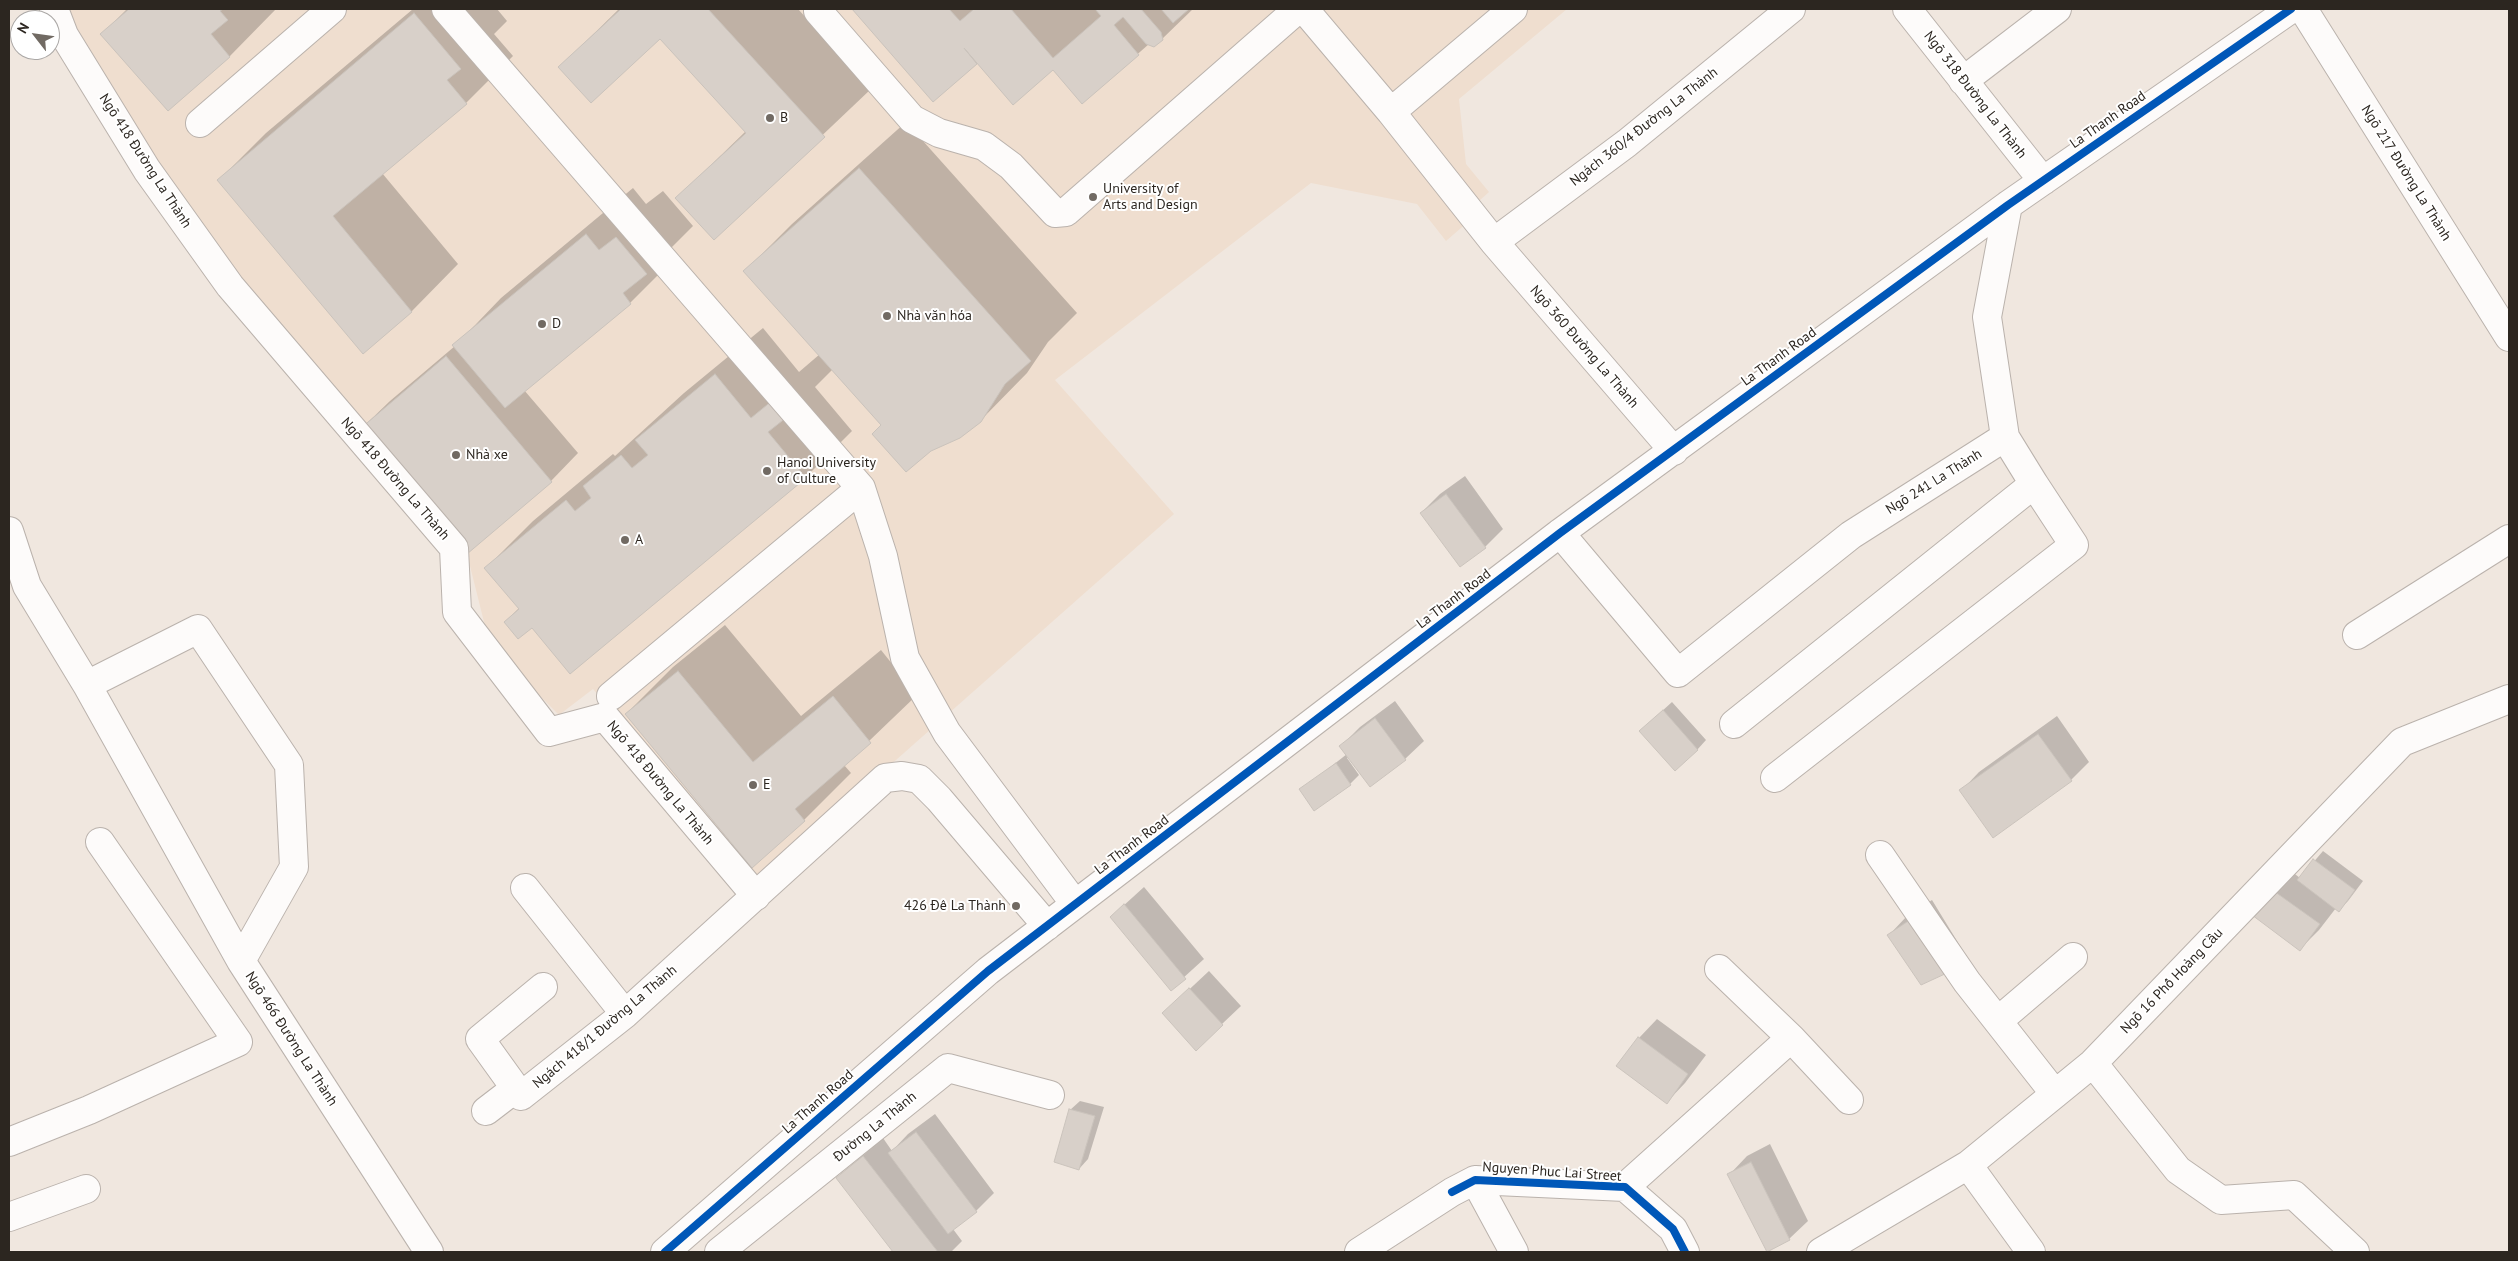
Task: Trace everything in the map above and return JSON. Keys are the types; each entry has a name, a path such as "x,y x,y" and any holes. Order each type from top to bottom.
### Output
{"street":[{"name":"Ngõ 418 Đường La Thành","path":"54,9 64,35 147,170 230,286 454,548 457,612 549,732 605,718 756,896"},
{"path":"200,123 332,9"},
{"path":"446,9 861,488 883,556 905,658 947,733 1076,904"},
{"path":"818,11 912,119 939,133 984,146 1011,166 1054,213 1066,212 1298,9"},
{"name":"Ngõ 360 Đường La Thành","path":"1304,9 1391,112 1494,242 1674,451"},
{"path":"1391,112 1513,9"},
{"name":"Ngách 360/4 Đường La Thành","path":"1494,242 1627,143 1791,9"},
{"name":"Ngõ 318 Đường La Thành","path":"1907,9 2043,181"},
{"path":"1963,80 2057,9"},
{"name":"La Thanh Road","path":"665,1252 988,971 1560,533 2008,205 2291,9"},
{"name":"Ngõ 217 Đường La Thành","path":"2303,9 2505,321"},
{"path":"1775,778 2074,545 2005,437 1987,316 2008,205"},
{"name":"Ngõ 241 La Thành","path":"1560,533 1678,674 1850,536 2005,437"},
{"path":"1734,724 2034,484"},
{"path":"611,696 861,488"},
{"path":"9,531 27,586 87,685 241,962"},
{"path":"2357,635 2509,539"},
{"name":"Ngõ 466 Đường La Thành","path":"87,685 198,629 289,765 294,867 241,962 429,1252"},
{"name":"Ngõ 16 Phố Hoàng Cầu","path":"1821,1252 1968,1165 2093,1063 2402,742 2509,699"},
{"path":"756,896 885,778 902,776 919,779 940,800 1047,926"},
{"path":"9,1142 90,1110 238,1042 100,842"},
{"path":"1880,855 1967,982 2055,1094"},
{"path":"525,888 625,1014"},
{"name":"Ngách 418/1 Đường La Thành","path":"543,987 480,1039 521,1096 625,1014 756,896"},
{"path":"1998,1021 2073,957"},
{"path":"1719,968 1791,1038 1849,1100"},
{"path":"1625,1187 1791,1038"},
{"path":"2093,1063 2178,1170 2222,1200 2294,1195 2355,1252"},
{"name":"Đường La Thành","path":"719,1252 948,1068 1050,1095"},
{"path":"486,1111 516,1088"},
{"path":"1968,1165 2031,1252"},
{"path":"1359,1252 1463,1186 1514,1252"},
{"name":"Nguyen Phuc Lai Street","path":"1463,1186 1625,1187 1673,1229 1685,1252"},
{"path":"9,1217 86,1189"}],"shaded area":[{"name":"Hanoi University of Culture","path":"68,9 1567,9 1459,99 1466,164 1489,192 1479,201 1484,208 1446,241 1417,204 1311,183 1055,380 1174,514 757,883 593,689 559,715 490,646 467,554 240,287 170,184 78,36"}],"building":[{"path":"129,9 223,9 220,11 228,20 211,34 230,57 168,111 100,34"},
{"name":"B","path":"621,9 708,9 825,137 714,240 675,198 746,133 660,39 591,103 558,67"},
{"path":"852,9 949,9 960,21 974,9 1011,9 1053,58 1101,16 1095,9 1141,9 1161,32 1163,40 1154,47 1146,44 1123,17 1114,25 1139,55 1082,104 1053,70 1013,105 964,48 977,64 933,102"},
{"path":"1161,9 1189,9 1173,23"},
{"path":"414,13 461,69 447,80 467,104 333,216 412,312 363,354 217,180"},
{"name":"Nhà văn hóa","path":"859,168 1031,361 1005,384 981,422 960,438 931,451 906,472 872,434 881,425 743,271"},
{"name":"D","path":"586,234 599,250 616,237 647,274 623,293 631,304 505,408 452,345"},
{"name":"Nhà xe","path":"446,356 552,482 467,554 361,428"},
{"name":"A","path":"715,374 751,418 773,400 787,417 768,432 806,478 570,674 532,628 518,639 504,622 519,609 484,568 566,500 575,511 591,498 583,486 621,455 632,468 648,455 635,440"},
{"path":"1446,494 1486,548 1460,567 1420,513"},
{"name":"E","path":"678,671 753,762 833,696 871,743 795,809 805,821 752,868 625,714"},
{"path":"1663,710 1698,750 1675,771 1639,731"},
{"path":"1375,718 1406,760 1370,787 1339,746"},
{"path":"2038,734 2072,781 1993,838 1959,790"},
{"path":"1336,763 1351,785 1314,811 1299,789"},
{"path":"2313,859 2355,890 2339,912 2297,880"},
{"path":"2271,889 2320,924 2300,951 2252,915"},
{"path":"1124,904 1186,979 1171,991 1110,917"},
{"path":"1913,918 1947,973 1921,985 1887,935"},
{"path":"1189,988 1223,1025 1196,1051 1162,1013"},
{"path":"1638,1037 1688,1074 1667,1104 1616,1066"},
{"path":"1069,1109 1095,1116 1079,1170 1054,1162"},
{"path":"916,1132 977,1212 948,1234 888,1153"},
{"path":"863,1156 938,1252 893,1252 836,1178"},
{"path":"1751,1162 1790,1240 1767,1252 1727,1174"}],"cycle path":[{"path":"665,1252 988,971 1560,533 2008,205 2291,9"},
{"path":"1452,1192 1475,1180 1625,1187 1673,1229 1685,1252"}],"place":[{"name":"B","path":"770,118"},
{"name":"University of Arts and Design","path":"1093,197"},
{"name":"Nhà văn hóa","path":"887,316"},
{"name":"D","path":"542,324"},
{"name":"Nhà xe","path":"456,455"},
{"name":"Hanoi University of Culture","path":"767,471"},
{"name":"A","path":"625,540"},
{"name":"E","path":"753,785"},
{"name":"426 Đê La Thành","path":"1016,906"}]}
